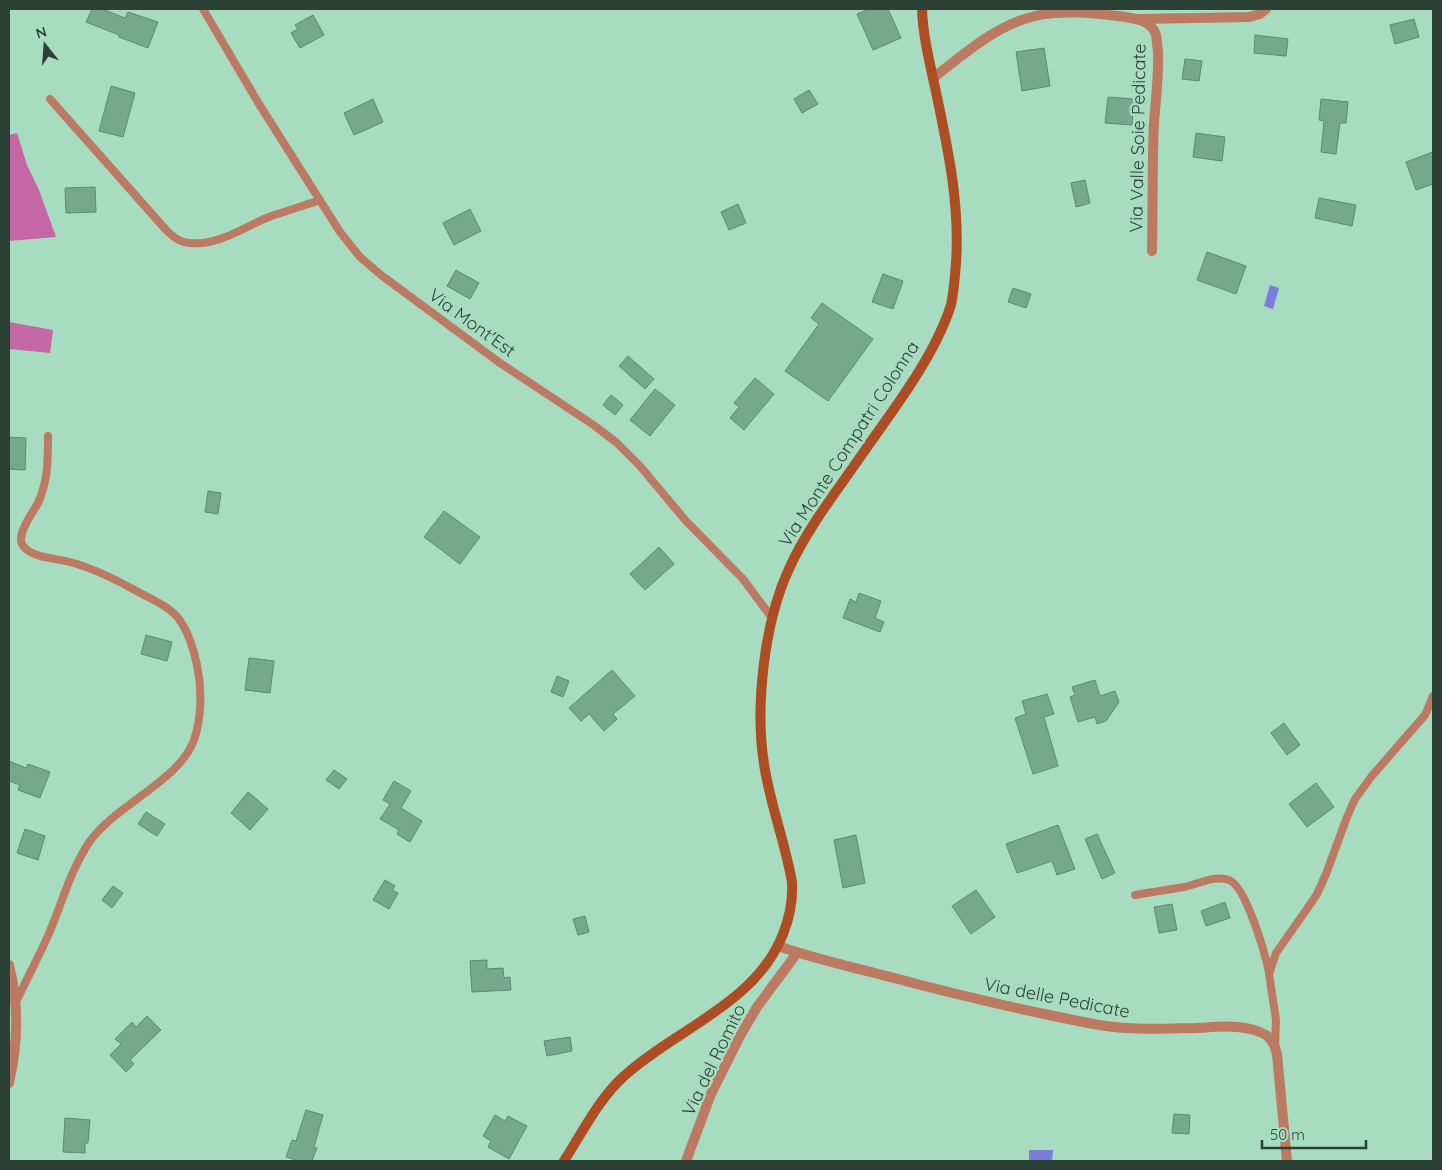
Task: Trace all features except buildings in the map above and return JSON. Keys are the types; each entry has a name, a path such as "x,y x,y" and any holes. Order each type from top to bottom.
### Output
{"street":[{"name":"Via Monte Compatri Colonna","path":"564,1161 601,1102 616,1084 645,1060 719,1009 765,968 778,946 788,919 793,897 790,872 769,788 761,741 763,680 772,618 788,570 803,541 915,377 935,342 949,312 955,279 957,250 956,206 950,164 924,32 922,9"},
{"path":"1138,19 1249,17 1260,14 1266,9"},
{"name":"Via Valle Soie Pedicate","path":"933,78 987,38 1007,26 1028,18 1050,14 1082,13 1138,19 1152,28 1156,35 1159,64 1154,128 1152,251"},
{"name":"Via delle Pedicate","path":"778,946 797,953 950,993 1090,1023 1135,1029 1228,1027 1248,1029 1266,1036 1272,1042 1275,1049"},
{"name":"Via del Romito","path":"686,1161 711,1094 740,1036 757,1007 797,953"},
{"path":"9,965 16,1002 16,1045 9,1082"},
{"path":"1275,1049 1278,1062 1287,1161"}],"lane":[{"name":"Via Mont'Est","path":"203,9 252,92 352,248 380,275 512,371 595,426 624,449 645,471 690,526 743,579 772,618"},
{"path":"50,99 167,231 180,241 191,244 210,242 320,200"},
{"path":"16,1002 48,936 69,880 81,855 105,824 182,761 194,740 198,728 200,710 199,681 195,659 186,630 176,615 167,607 109,576 79,565 35,555 22,545 23,530 45,484 48,470 48,436"},
{"path":"1269,974 1279,948 1317,894 1355,799 1365,784 1425,715 1433,696"},
{"path":"1425,715 1433,711"},
{"path":"1135,894 1185,886 1212,879 1228,879 1236,884 1242,893 1264,950 1276,1020 1275,1049"}],"shaded area":[{"path":"17,133 27,165 39,190 56,237 9,241 9,135"},
{"path":"1270,285 1279,288 1273,309 1264,306"},
{"path":"9,322 53,330 50,353 9,349"},
{"path":"1029,1150 1053,1150 1052,1161 1029,1161"}]}
